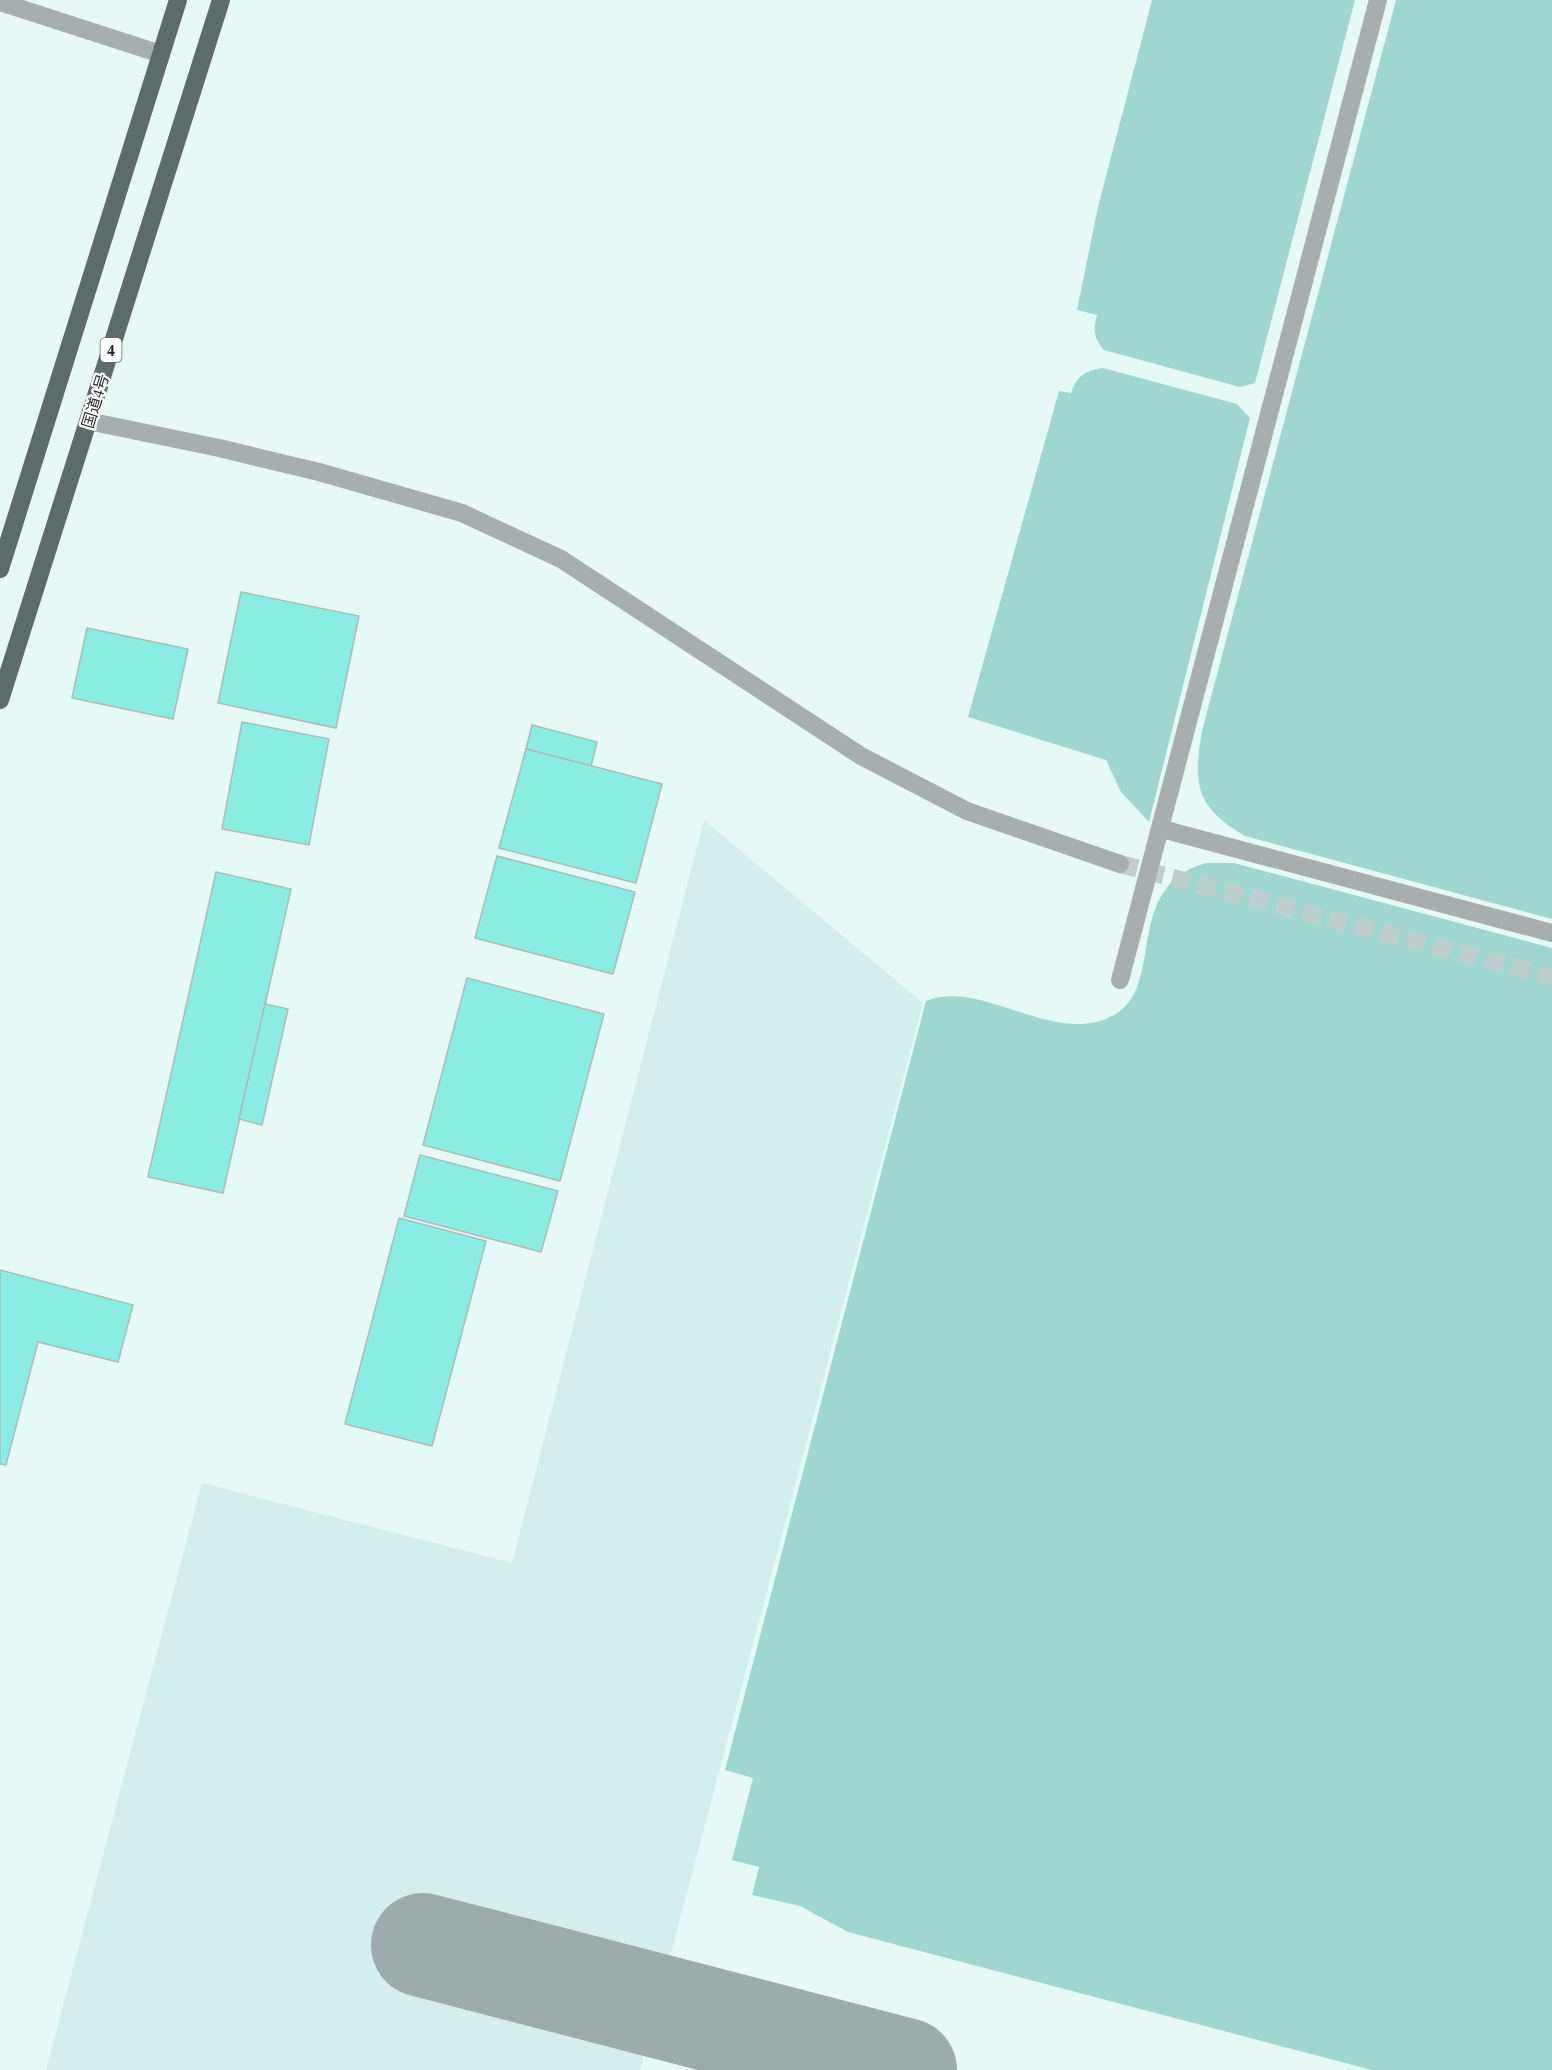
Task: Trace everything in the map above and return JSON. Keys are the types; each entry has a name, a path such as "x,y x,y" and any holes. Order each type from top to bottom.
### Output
{"highway":[{"path":"0,569 178,0"},
{"name":"国道4号","path":"0,699 221,0"}],"street":[{"path":"1120,980 1378,0"},
{"path":"0,2 161,54"},
{"path":"88,421 219,448 319,472 462,513 561,559 861,756 968,811 1120,864"},
{"path":"1161,830 1552,933"}],"shaded area":[{"path":"1152,0 1355,0 1255,383 1240,387 1104,350 1095,334 1097,315 1077,310 1098,207"},
{"path":"1396,0 1552,0 1552,919 1245,836 1216,815 1207,804 1198,780 1202,731"},
{"path":"1103,368 1237,404 1250,418 1149,822 1121,792 1106,760 968,717 1059,391 1071,393 1082,375"},
{"path":"704,820 923,1003 640,2070 46,2070 202,1483 512,1563"},
{"path":"1206,863 1234,863 1552,948 1552,2070 1372,2070 848,1932 800,1906 752,1895 759,1867 732,1860 753,1778 725,1770 926,1001 948,996 971,998 1043,1019 1068,1023 1091,1023 1114,1015 1130,1001 1139,982 1154,914 1163,893 1180,875"}],"building":[{"path":"241,592 359,616 336,728 218,703"},
{"path":"87,628 188,649 173,719 72,698"},
{"path":"242,722 329,739 309,845 222,829"},
{"path":"532,725 597,742 591,766 526,749"},
{"path":"526,749 662,784 636,883 499,848"},
{"path":"497,856 635,892 613,974 475,938"},
{"path":"216,872 291,889 223,1193 148,1177"},
{"path":"467,978 604,1014 560,1181 423,1145"},
{"path":"265,1004 288,1009 262,1125 239,1119"},
{"path":"420,1155 558,1191 541,1252 404,1216"},
{"path":"399,1218 486,1241 432,1446 345,1424"},
{"path":"0,1270 133,1305 118,1362 38,1342 6,1465 0,1464"}],"taxiway":[{"path":"423,1945 905,2070"}],"tunnel":[{"path":"1120,864 1552,977"}]}
